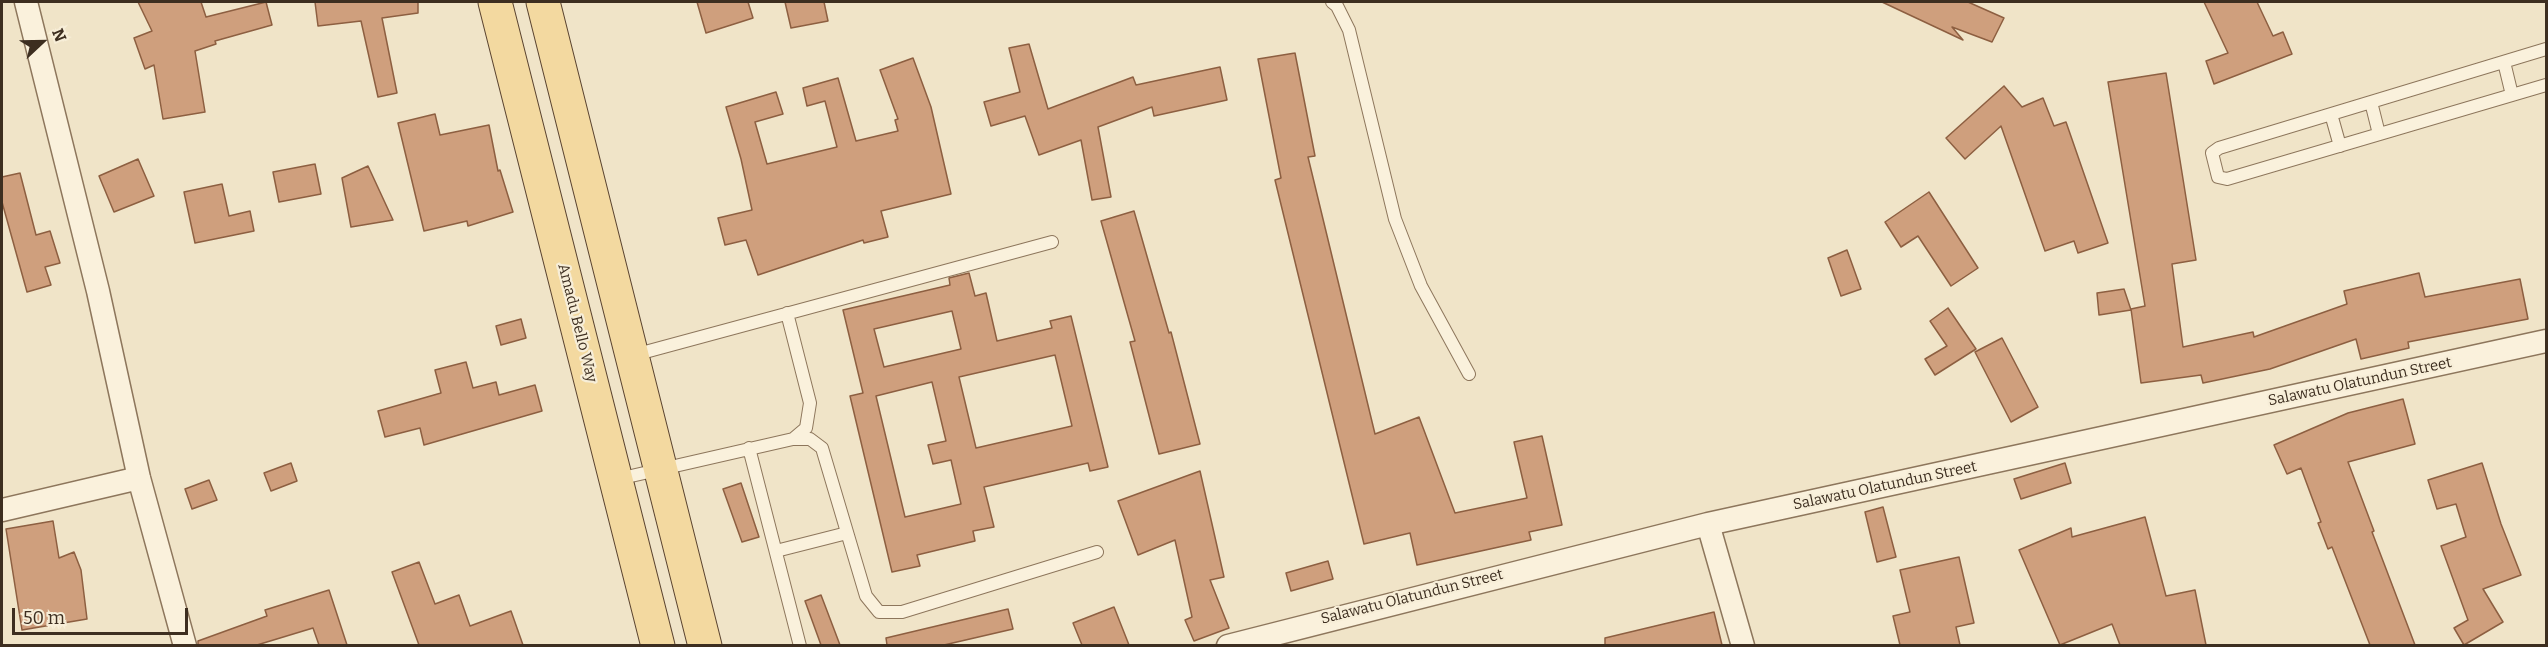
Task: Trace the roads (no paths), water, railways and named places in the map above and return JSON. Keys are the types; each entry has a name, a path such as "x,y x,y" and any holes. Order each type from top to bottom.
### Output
{"main road":[{"name":"Amadu Bello Way","path":"495,2 658,645"},
{"path":"543,2 705,645"}],"street":[{"path":"26,2 98,291 139,478 185,645"},
{"name":"Salawatu Olatundun Street","path":"1228,645 1708,524 2547,342"},
{"path":"2,510 139,478"},
{"path":"1708,524 1743,645"}],"lane":[{"path":"1332,2 1349,30 1395,219 1421,286 1469,374"},
{"path":"2547,49 2219,148 2212,153 2218,177 2227,179 2547,85"},
{"path":"2504,62 2512,95"},
{"path":"2371,102 2379,134"},
{"path":"2331,114 2340,146"},
{"path":"633,355 1052,242"},
{"path":"787,313 810,403 806,428 793,439"},
{"path":"617,479 749,448 793,439 810,439 822,448 866,596 879,612 902,612 1097,552"},
{"path":"749,448 800,645"},
{"path":"776,551 847,533"}]}
